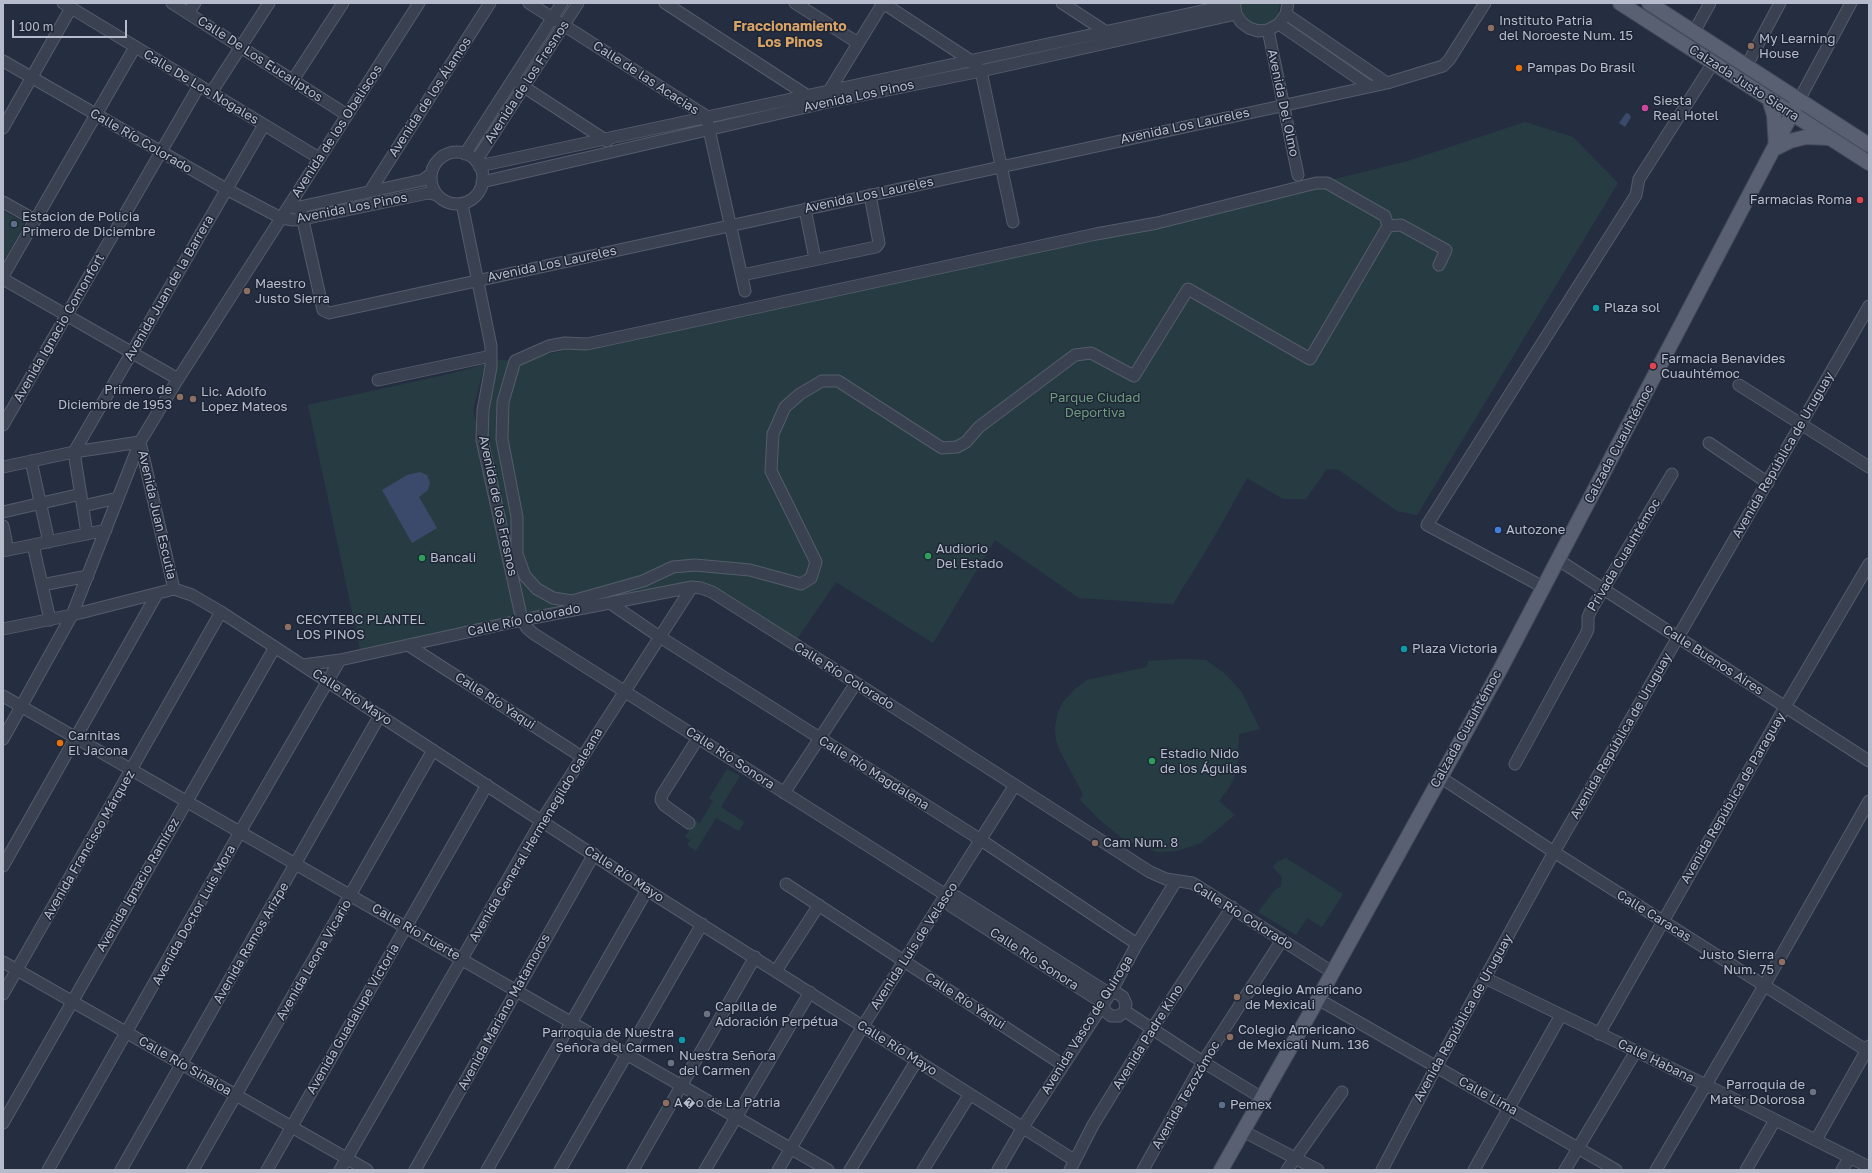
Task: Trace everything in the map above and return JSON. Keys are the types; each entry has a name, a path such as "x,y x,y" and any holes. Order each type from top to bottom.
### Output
{"main road":[{"name":"Calzada Justo Sierra","path":"1620,3 1869,163"},
{"name":"Calzada Justo Sierra","path":"1649,3 1869,144"},
{"path":"1769,99 1774,115 1776,148 1790,141 1806,137 1832,139"},
{"name":"Calzada Cuauhtémoc","path":"1221,1170 1318,999 1543,587 1776,148 1799,100"}],"street":[{"name":"Calle De Los Eucaliptos","path":"172,3 347,115"},
{"path":"188,13 195,3"},
{"path":"211,93 269,3"},
{"path":"293,80 343,3"},
{"name":"Avenida de los Obeliscos","path":"3,739 72,616 140,442 178,379 419,3"},
{"name":"Avenida de los Álamos","path":"370,191 490,3"},
{"name":"Calle de las Acacias","path":"529,3 706,116 745,291"},
{"name":"Avenida de los Fresnos","path":"465,154 562,3"},
{"name":"Avenida de los Fresnos","path":"478,163 524,87 578,3"},
{"path":"665,3 810,101"},
{"path":"796,3 858,43"},
{"path":"828,96 883,3 970,60 981,71 1000,167 1013,222"},
{"path":"1062,3 1120,40"},
{"name":"Avenida Los Laureles","path":"300,207 325,312 329,313 805,208 1387,83 1443,66 1449,60 1485,3"},
{"path":"1694,32 1710,3"},
{"path":"1747,65 1780,3"},
{"path":"1799,100 1850,3"},
{"path":"3,128 31,78 67,5"},
{"name":"Calle De Los Nogales","path":"67,5 319,158"},
{"path":"1235,7 1241,22 1249,28 1258,31 1268,30 1279,24 1287,8 1387,83"},
{"name":"Avenida Los Pinos","path":"828,96 981,71 1120,40 1235,7"},
{"name":"Avenida Los Pinos","path":"482,182 616,150 709,130 828,96 970,60 1235,7"},
{"path":"1279,24 1369,86"},
{"name":"Avenida Del Olmo","path":"1268,30 1298,175"},
{"path":"3,276 135,47"},
{"name":"Calle Río Colorado","path":"3,61 226,190 281,218"},
{"path":"1543,587 1427,525 1636,195 1639,179 1713,63"},
{"path":"513,79 606,139 616,150"},
{"name":"Avenida Ignacio Comonfort","path":"3,425 199,86"},
{"name":"Avenida Los Pinos","path":"478,163 606,139 706,116 810,101"},
{"name":"Avenida Juan de la Barrera","path":"74,452 264,125"},
{"path":"458,152 465,154 478,163 482,182 481,188 473,198 462,204 448,203 437,195 433,189 431,174 433,167 444,156 458,152"},
{"name":"Avenida Los Pinos","path":"281,218 292,209 423,180 431,174"},
{"path":"1316,183 1327,183 1385,216 1388,226 1310,359 1188,289 1134,376 1091,353 1075,355 979,427 966,442 957,447 942,448 838,381 822,381 800,394 785,407 773,434 771,471 816,562 811,578 801,584 750,570 693,565 672,567 643,580 572,601 553,598 537,589 525,576 517,554 517,517 502,439 503,402 515,361 549,346 565,343 587,344 688,323 1096,234 1157,223 1316,183"},
{"name":"Avenida Los Pinos","path":"281,218 293,220 303,219 428,193 437,195"},
{"path":"742,275 876,247 879,243 870,195"},
{"path":"3,202 35,220"},
{"name":"Avenida de los Fresnos","path":"462,204 478,280 491,356 483,410 482,440 522,620"},
{"path":"805,208 815,259"},
{"path":"1388,226 1401,225 1446,250 1438,265"},
{"path":"3,279 178,379"},
{"name":"Avenida República de Uruguay","path":"1382,1170 1436,1067 1554,852 1869,306"},
{"path":"378,380 491,356"},
{"path":"1739,385 1869,467"},
{"path":"3,467 74,452 140,442"},
{"name":"Avenida Juan Escutia","path":"140,442 174,589"},
{"path":"1709,443 1768,483"},
{"path":"74,452 87,534"},
{"path":"31,461 50,542"},
{"name":"Privada Cuauhtémoc","path":"1515,764 1586,634 1588,629 1588,617 1603,589 1672,474"},
{"path":"3,512 81,494"},
{"path":"83,506 118,498"},
{"path":"3,526 6,550 106,530"},
{"path":"33,545 50,620"},
{"name":"Calle Buenos Aires","path":"1557,559 1869,761"},
{"name":"Avenida República de Paraguay","path":"1599,1034 1785,707 1869,564"},
{"path":"42,585 88,576"},
{"name":"Calle Río Colorado","path":"303,665 340,660 522,620 692,587 701,588 712,592 856,683 1150,872 1166,879 1192,883 1232,907 1332,972"},
{"name":"Avenida General Hermenegildo Galeana","path":"340,1170 542,820 692,587"},
{"path":"3,629 72,616 174,589"},
{"name":"Calle Río Mayo","path":"174,589 192,595 221,612 487,784 647,890 1023,1127 1072,1165"},
{"name":"Avenida Juan Escutia","path":"3,866 77,738 157,594"},
{"name":"Calle Río Magdalena","path":"610,603 660,637 981,840 1137,944"},
{"name":"Avenida Francisco Márquez","path":"3,994 221,612"},
{"name":"Calle Río Sonora","path":"522,620 534,634 944,894 951,906 1106,999"},
{"name":"Calle Río Yaqui","path":"408,645 582,757"},
{"name":"Avenida Ignacio Ramírez","path":"3,1123 275,647"},
{"name":"Avenida Doctor Luis Mora","path":"48,1170 128,1033 240,832 340,660"},
{"path":"784,793 856,683"},
{"name":"Calle Río Fuerte","path":"3,696 406,926 570,1023 627,1054 828,1170"},
{"name":"Avenida Ramos Arizpe","path":"121,1170 380,715"},
{"path":"689,823 664,805 661,800 662,795 698,738"},
{"name":"Avenida Leona Vicario","path":"194,1170 433,750"},
{"name":"Calle Caracas","path":"1440,777 1663,922 1868,1050"},
{"name":"Avenida Guadalupe Victoria","path":"267,1170 487,784"},
{"name":"Avenida Luis de Velasco","path":"778,1170 863,1026 944,894 981,840 1015,785"},
{"path":"1656,1170 1764,986 1869,801"},
{"name":"Avenida Mariano Matamoros","path":"415,1170 594,854"},
{"name":"Avenida Vasco de Quiroga","path":"998,1170 1023,1127 1106,999 1137,944 1176,881"},
{"name":"Calle Río Yaqui","path":"786,884 1063,1065"},
{"path":"487,1170 647,890"},
{"path":"776,971 819,905"},
{"name":"Avenida Padre Kino","path":"1072,1165 1093,1125 1152,1029 1232,907"},
{"path":"560,1170 702,924"},
{"name":"Avenida Tezozómoc","path":"1143,1170 1203,1062 1282,940"},
{"path":"633,1170 755,957"},
{"name":"Calle Río Sinaloa","path":"3,962 367,1170"},
{"name":"Calle Habana","path":"1485,978 1706,1085 1869,1167"},
{"path":"706,1170 810,992"},
{"name":"Calle Río Sonora","path":"1117,993 1123,997 1126,1004 1125,1011 1119,1016 1111,1016 1105,1011 1106,999 1117,993"},
{"name":"Calle Lima","path":"1318,999 1616,1170"},
{"path":"1125,1011 1203,1062 1262,1098"},
{"path":"1474,1170 1561,1015"},
{"path":"1816,1140 1868,1050"},
{"path":"1565,1170 1636,1051"},
{"path":"850,1170 917,1060"},
{"path":"1287,1170 1342,1092"},
{"path":"923,1170 970,1094"},
{"path":"1746,1170 1775,1120"},
{"path":"1243,1131 1318,1170"},
{"path":"1842,1170 1850,1158"}],"green space":[{"path":"1236,3 1280,3 1278,14 1273,21 1263,27 1245,23"},
{"name":"Parque Ciudad Deportiva","path":"1525,122 1573,137 1618,183 1417,515 1397,511 1339,470 1327,469 1306,499 1283,499 1247,478 1216,534 1173,604 1079,598 995,540 933,643 836,582 795,642 695,584 515,617 360,649 308,405 458,372 485,364 485,359 515,361 1157,223 1408,161","holes":["484,366 476,422 473,411"]},
{"path":"3,211 25,223 3,262"},
{"name":"Estadio Nido de los Águilas","path":"1182,659 1206,660 1224,673 1241,691 1260,729 1239,734 1237,771 1229,788 1219,801 1235,815 1201,843 1177,851 1157,852 1123,839 1101,821 1080,800 1083,794 1060,751 1056,740 1055,727 1058,712 1063,702 1074,690 1087,680 1147,667 1148,661"},
{"path":"727,769 740,776 721,807 744,822 739,831 716,818 696,851 687,845 690,840 685,837 695,821 700,823 713,801 709,798"},
{"path":"1286,858 1343,894 1322,927 1307,918 1296,935 1258,912 1275,890 1281,886 1282,877 1273,867 1277,862"}],"water":[{"path":"1626,113 1631,117 1625,127 1619,123"},
{"path":"420,472 427,475 430,483 428,490 419,497 437,528 412,543 382,490 407,475"}],"place":[{"name":"Instituto Patria del Noroeste Num. 15","path":"1491,28"},
{"name":"My Learning House","path":"1751,46"},
{"name":"Pampas Do Brasil","path":"1519,68"},
{"name":"Siesta Real Hotel","path":"1645,108"},
{"name":"Farmacias Roma","path":"1860,200"},
{"name":"Estacion de Policia Primero de Diciembre","path":"14,224"},
{"name":"Maestro Justo Sierra","path":"247,291"},
{"name":"Plaza sol","path":"1596,308"},
{"name":"Farmacia Benavides Cuauhtémoc","path":"1653,366"},
{"name":"Primero de Diciembre de 1953","path":"180,397"},
{"name":"Lic. Adolfo Lopez Mateos","path":"193,399"},
{"name":"Autozone","path":"1498,530"},
{"name":"Audiorio Del Estado","path":"928,556"},
{"name":"Bancali","path":"422,558"},
{"name":"CECYTEBC PLANTEL LOS PINOS","path":"288,627"},
{"name":"Plaza Victoria","path":"1404,649"},
{"name":"Carnitas El Jacona","path":"60,743"},
{"name":"Estadio Nido de los Águilas","path":"1152,761"},
{"name":"Cam Num. 8","path":"1095,843"},
{"name":"Justo Sierra Num. 75","path":"1782,962"},
{"name":"Colegio Americano de Mexicali","path":"1237,997"},
{"name":"Capilla de Adoración Perpétua","path":"707,1014"},
{"name":"Colegio Americano de Mexicali Num. 136","path":"1230,1037"},
{"name":"Parroquia de Nuestra Señora del Carmen","path":"682,1040"},
{"name":"Nuestra Señora del Carmen","path":"671,1063"},
{"name":"Parroquia de Mater Dolorosa","path":"1813,1092"},
{"name":"A�o de La Patria","path":"666,1103"},
{"name":"Pemex","path":"1222,1105"}],"district":[{"name":"Fraccionamiento Los Pinos","path":"790,36"}]}
